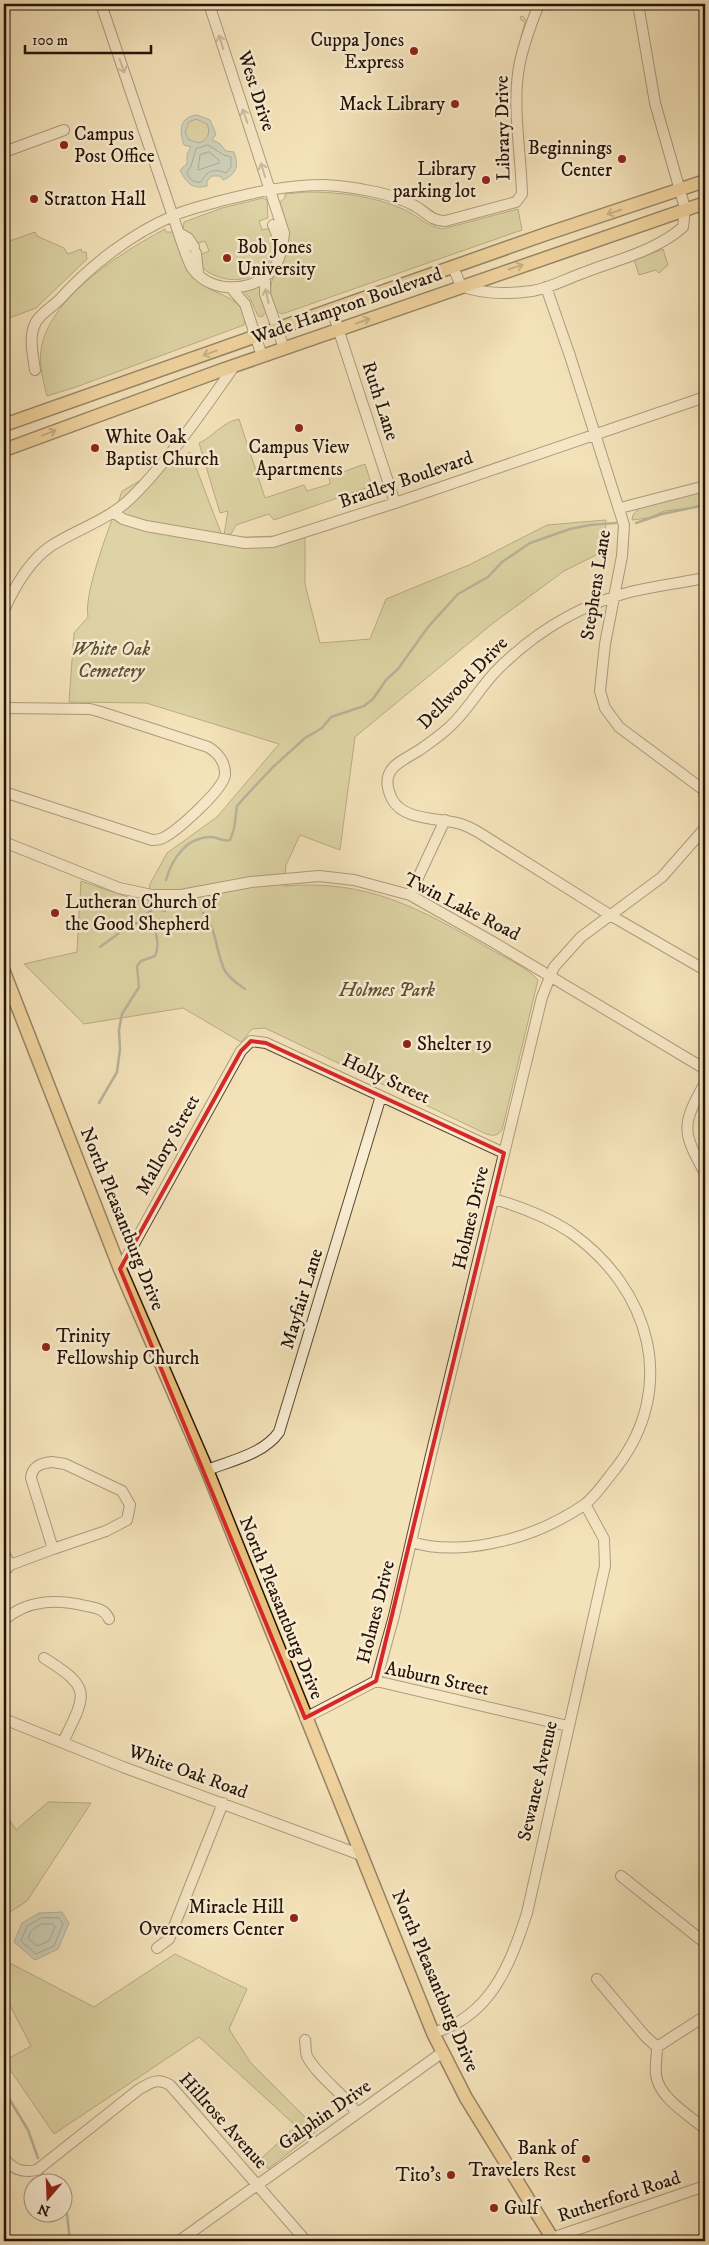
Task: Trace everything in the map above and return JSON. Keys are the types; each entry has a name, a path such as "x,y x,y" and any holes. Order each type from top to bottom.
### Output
{"main road":[{"name":"Wade Hampton Boulevard","path":"4,425 453,267 705,181"},
{"name":"Wade Hampton Boulevard","path":"4,450 181,384 705,202"},
{"path":"173,366 181,384"},
{"name":"North Pleasantburg Drive","path":"4,972 120,1269 206,1470 433,2033 466,2098 550,2240"}],"street":[{"path":"101,4 192,268 204,279 232,289 245,304 262,356"},
{"name":"West Drive","path":"209,4 276,207 284,233 283,241"},
{"name":"Library Drive","path":"269,188 325,185 358,190 392,197 415,206 432,219 445,221 516,202 522,194 517,120 519,69 538,4"},
{"path":"453,267 460,286 488,292 533,290 546,287 642,251 676,234 683,227 686,208 655,103 638,4"},
{"path":"4,152 64,130"},
{"path":"35,370 32,335 36,321 73,284 106,257 137,236 173,216 269,188"},
{"path":"232,289 266,276 277,264 283,241 272,222 270,213 276,207"},
{"path":"179,234 188,238 195,250 198,273"},
{"path":"266,276 265,294 284,348"},
{"name":"Stephens Lane","path":"546,287 596,434 624,525 623,543 601,674 600,691 605,708 609,716 624,731 705,791"},
{"name":"Ruth Lane","path":"332,310 395,503"},
{"path":"4,610 23,576 49,547 113,512 132,497 235,365"},
{"name":"Bradley Boulevard","path":"113,512 130,522 204,537 245,543 273,542 395,503 705,397"},
{"path":"620,508 705,486"},
{"name":"Dellwood Drive","path":"705,578 614,597 572,614 545,629 499,668 451,726 436,739 392,768 388,776 388,786 392,799 405,812 463,824 610,915 705,970"},
{"path":"4,708 90,709 101,712 202,744 218,756 225,770 224,780 220,787 176,830 158,840 152,840 4,792"},
{"path":"410,896 444,820"},
{"name":"Holmes Drive","path":"376,1680 412,1542 433,1446 542,997 550,975 565,953 581,937 662,877 705,828"},
{"name":"Twin Lake Road","path":"4,842 119,888 152,895 181,895 272,879 325,876 364,882 410,896 550,975 705,1069"},
{"name":"Mallory Street","path":"120,1269 241,1051 251,1041"},
{"name":"Holly Street","path":"251,1041 266,1043 504,1153"},
{"path":"705,1083 694,1103 686,1124 686,1133 690,1146 705,1173"},
{"name":"Mayfair Lane","path":"206,1470 264,1447 279,1432 380,1096"},
{"path":"412,1542 420,1545 455,1547 492,1544 536,1530 585,1504 623,1459 643,1421 651,1375 650,1357 644,1328 616,1277 571,1232 542,1215 494,1199"},
{"path":"4,1553 7,1568 124,1523 129,1516 130,1508 127,1498 122,1491 65,1464 52,1462 38,1466 31,1474 31,1481 53,1549"},
{"name":"Sewanee Avenue","path":"433,2033 451,2028 479,2006 498,1984 513,1955 527,1913 568,1726 598,1604 605,1566 604,1539 585,1504"},
{"path":"4,1620 20,1608 57,1601 97,1608 105,1611 109,1619"},
{"path":"44,1658 78,1682 82,1693 81,1701 63,1742"},
{"name":"Auburn Street","path":"305,1718 376,1680 568,1726"},
{"name":"White Oak Road","path":"4,1719 123,1767 361,1855"},
{"path":"157,1948 169,1939 223,1803"},
{"path":"621,1876 705,1943"},
{"path":"597,1980 645,2036 657,2047 656,2076 663,2092 705,2129"},
{"path":"657,2047 705,2016"},
{"path":"305,2040 306,2054 357,2113"},
{"name":"Galphin Drive","path":"178,2241 443,2052"},
{"name":"Hillrose Avenue","path":"4,2158 10,2166 19,2170 37,2170 138,2090 154,2081 161,2080 170,2085 306,2241"},
{"name":"Rutherford Road","path":"550,2240 705,2186"}],"highlighted area":[{"path":"251,1041 266,1043 504,1153 376,1681 305,1718 120,1269 241,1051"}],"green space":[{"path":"523,16 527,22 519,48 512,96 509,100 504,93 511,92 516,56 525,22 520,17"},
{"path":"197,119 202,120 208,126 208,136 202,142 197,143 192,142 186,136 185,131 186,126 192,120"},
{"path":"307,192 344,194 380,201 408,211 431,225 442,229 518,209 522,230 282,314 275,308 271,293 273,278 288,244 287,228 280,202 285,198 285,194"},
{"path":"263,198 267,200 268,218 259,221 262,230 271,228 277,245 265,267 256,274 235,280 212,274 201,267 200,255 209,251 205,241 195,244 183,230 184,222 222,208"},
{"path":"165,229 166,232 173,232 186,264 197,280 211,290 235,302 241,308 244,315 244,325 47,396 41,367 41,350 47,331 57,312 72,295 109,264 128,250"},
{"path":"35,232 37,236 64,248 68,254 81,249 82,252 86,252 87,259 36,308 4,320 4,243"},
{"path":"663,249 668,265 659,273 656,270 639,275 634,260"},
{"path":"260,283 261,299 266,312 262,317 258,316 250,298 243,290"},
{"path":"239,419 265,498 304,485 307,491 330,484 329,477 365,464 372,486 274,520 269,514 236,525 231,534 224,535 228,511 220,513 199,443 228,423"},
{"path":"190,452 223,538 305,535 305,584 320,643 370,639 386,599 469,565 547,525 606,520 604,551 564,571 492,624 355,737 340,850 300,835 286,865 284,886 314,885 342,887 392,900 416,909 464,934 522,967 538,980 502,1130 496,1135 484,1133 265,1028 252,1029 241,1042 183,1008 84,1024 24,964 77,952 81,881 148,904 150,884 167,853 217,817 279,744 146,703 69,702 74,633 88,617 90,590 94,573 122,491"},
{"path":"705,489 705,506 665,511 648,518 632,520 633,515 640,507"},
{"path":"48,1802 91,1803 27,1901 4,1916 4,1811 16,1830"},
{"path":"175,1954 247,1989 229,2029 250,2062 318,2130 268,2169 262,2158 296,2126 199,2037 54,2134 4,2061 31,2046 4,1994 4,1960 94,2007"}],"water":[{"path":"197,115 210,120 216,134 212,140 219,143 226,151 234,152 236,169 228,178 223,180 220,176 212,176 207,181 207,186 202,187 194,186 185,179 180,170 187,164 187,154 191,147 184,145 181,130 184,122 191,116","holes":["196,119 207,124 209,132 205,139 200,143 189,140 185,133 189,122"]},
{"path":"62,1912 69,1923 58,1949 35,1960 14,1942 22,1923 39,1913"}],"waterway":[{"path":"636,523 662,514 705,505"},
{"path":"166,880 176,857 187,845 202,838 211,837 230,840 234,829 237,806 243,799 273,767 305,738 322,728 331,717 364,706 373,699 386,680 398,669 428,627 458,594 488,577 502,562 530,543 570,529 616,523"},
{"path":"100,947 130,925 138,923 154,907"},
{"path":"153,908 165,911"},
{"path":"99,1103 117,1072 120,1049 119,1030 122,1014 139,987 137,966 141,961 155,956 157,951 157,940 151,911"},
{"path":"203,913 214,934 225,971 245,989"},
{"path":"4,2090 28,2130 38,2158"},
{"path":"68,2222 70,2241"}],"place":[{"name":"Cuppa Jones Express","path":"414,51"},
{"name":"Mack Library","path":"455,104"},
{"name":"Campus Post Office","path":"64,145"},
{"name":"Beginnings Center","path":"622,159"},
{"name":"Library parking lot","path":"486,180"},
{"name":"Stratton Hall","path":"34,199"},
{"name":"Bob Jones University","path":"227,258"},
{"name":"Campus View Apartments","path":"299,428"},
{"name":"White Oak Baptist Church","path":"95,448"},
{"name":"Lutheran Church of the Good Shepherd","path":"55,913"},
{"name":"Shelter 19","path":"407,1044"},
{"name":"Trinity Fellowship Church","path":"46,1347"},
{"name":"Miracle Hill Overcomers Center","path":"294,1918"},
{"name":"Bank of Travelers Rest","path":"586,2159"},
{"name":"Tito's","path":"451,2175"},
{"name":"Gulf","path":"494,2208"}],"park label":[{"name":"White Oak Cemetery","path":"111,660"},
{"name":"Holmes Park","path":"387,990"}]}
